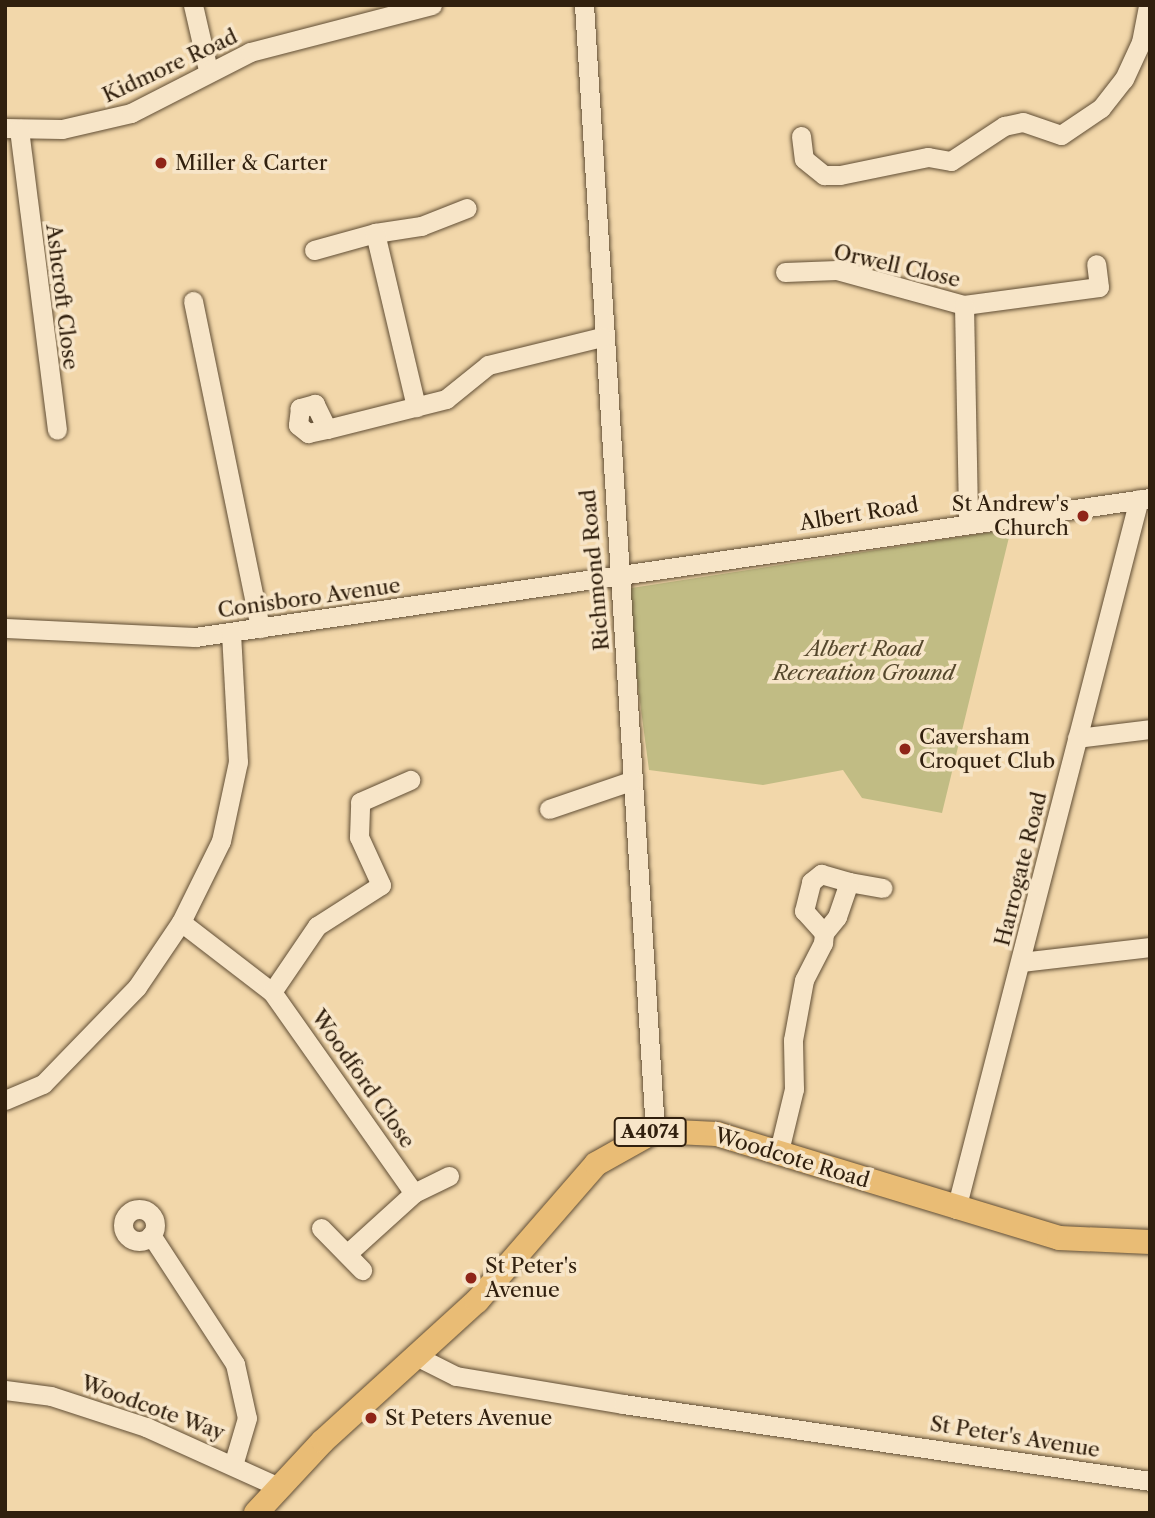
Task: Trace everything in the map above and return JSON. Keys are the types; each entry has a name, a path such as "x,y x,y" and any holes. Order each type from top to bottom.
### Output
{"main road":[{"name":"Woodcote Road","path":"279,1487 421,1358 596,1164 654,1131 681,1128 779,1151 956,1209 1059,1238 1150,1242"},
{"name":"A4074","path":"262,1511 279,1487"}],"street":[{"path":"193,5 208,70"},
{"name":"Kidmore Road","path":"12,128 62,129 131,113 208,70 250,52 432,5"},
{"name":"Richmond Road","path":"584,5 602,337 654,1131"},
{"path":"801,136 804,159 824,175 840,175 928,157 951,161 1004,126 1023,122 1061,135 1101,108 1124,79 1141,42 1148,5"},
{"name":"Ashcroft Close","path":"12,128 57,430"},
{"path":"322,242 421,226 467,208"},
{"path":"375,233 415,407"},
{"name":"Orwell Close","path":"785,272 837,270 964,305 1099,287 1096,264"},
{"path":"193,301 214,396 228,416 260,628"},
{"path":"964,305 968,521"},
{"path":"327,429 446,399 488,365 602,337"},
{"name":"Albert Road","path":"618,575 968,521 1145,499"},
{"name":"Harrogate Road","path":"956,1209 1077,738 1145,499"},
{"name":"Conisboro Avenue","path":"5,628 195,637 618,575"},
{"path":"5,1100 43,1083 137,987 180,922 221,841 238,762 230,633"},
{"path":"1077,738 1150,729"},
{"path":"272,992 317,926 381,885 359,837 360,802 410,780"},
{"path":"550,808 631,781"},
{"path":"824,933 804,911 811,882 821,874 882,888"},
{"path":"779,1151 794,1088 793,1040 804,980 824,933 837,917 849,882"},
{"name":"Woodford Close","path":"180,922 272,992 414,1193"},
{"path":"1021,962 1150,947"},
{"path":"349,1252 414,1193 449,1176"},
{"path":"321,1228 349,1252 362,1270"},
{"path":"151,1235 235,1364 247,1418 234,1462"},
{"name":"St Peter's Avenue","path":"421,1358 456,1376 623,1404 1150,1480"},
{"name":"Woodcote Way","path":"5,1390 51,1396 234,1462 279,1487"}],"green space":[{"name":"Albert Road Recreation Ground","path":"1011,529 942,813 862,798 843,770 763,785 649,770 625,589"}],"place":[{"name":"Miller & Carter","path":"161,163"},
{"name":"St Andrew's Church","path":"1083,516"},
{"name":"Caversham Croquet Club","path":"905,749"},
{"name":"St Peter's Avenue","path":"471,1278"},
{"name":"St Peters Avenue","path":"371,1418"}]}
